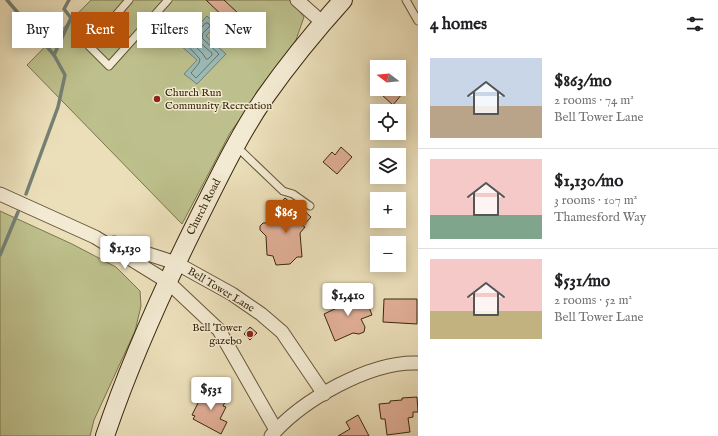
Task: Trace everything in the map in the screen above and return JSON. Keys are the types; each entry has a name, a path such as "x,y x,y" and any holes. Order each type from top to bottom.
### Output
{"main road":[{"name":"Church Road","path":"105,436 128,376 176,263 236,146 265,98 307,41 323,23 336,2"}],"street":[{"path":"297,0 323,23"},
{"path":"0,194 95,237"},
{"name":"Bell Tower Lane","path":"95,237 176,263 232,294 261,314 282,332 324,394"},
{"name":"Bell Tower Lane","path":"95,237 168,282 219,330 273,433"},
{"path":"273,433 300,409 355,377 382,367 418,363"}],"lane":[{"path":"129,0 89,46 109,66 168,0"},
{"path":"406,0 418,21"},
{"path":"236,146 283,191 294,194 310,206"}],"green space":[{"name":"Church Run Community Recreation","path":"91,0 290,0 304,17 296,40 230,133 182,224 27,65 44,48 63,48 63,28 71,20 71,48 129,48 129,12 79,12"},
{"path":"0,211 72,244 116,267 140,291 141,306 135,331 94,420 90,436 0,436"}],"water":[{"path":"207,16 210,19 210,32 206,36 210,40 210,48 219,48 226,54 197,84 184,74 197,60 183,48 202,48 202,21"}],"building":[{"path":"206,0 224,0 237,12 219,12"},
{"path":"383,96 400,96 394,104"},
{"path":"341,147 352,157 337,174 323,162 332,152 335,155"},
{"path":"285,198 299,210 301,208 311,217 303,226 305,227 300,233 302,257 297,257 290,264 276,265 273,256 267,255 266,236 260,230 260,226 263,223 289,222 275,209"},
{"path":"350,295 362,298 365,297 372,315 361,319 365,327 364,332 359,334 353,333 335,341 324,314 339,307 342,300 348,298"},
{"path":"384,299 417,299 417,324 383,322"},
{"name":"Bell Tower gazebo","path":"250,327 257,333 250,340 244,334"},
{"path":"208,388 227,398 223,406 226,407 220,419 227,422 221,434 193,419 195,416 192,415 202,395 203,396"},
{"path":"417,397 418,412 413,412 413,417 408,418 410,432 387,435 385,419 381,419 379,404 402,400 402,398"},
{"path":"358,415 369,436 338,436 350,429 346,422"}],"waterway":[{"path":"7,0 54,55 65,75 58,107 26,194"},
{"path":"54,55 71,18 64,9 69,0"},
{"path":"0,255 18,212"}],"place":[{"name":"Church Run Community Recreation","path":"157,99"},
{"name":"Bell Tower gazebo","path":"250,334"}]}
